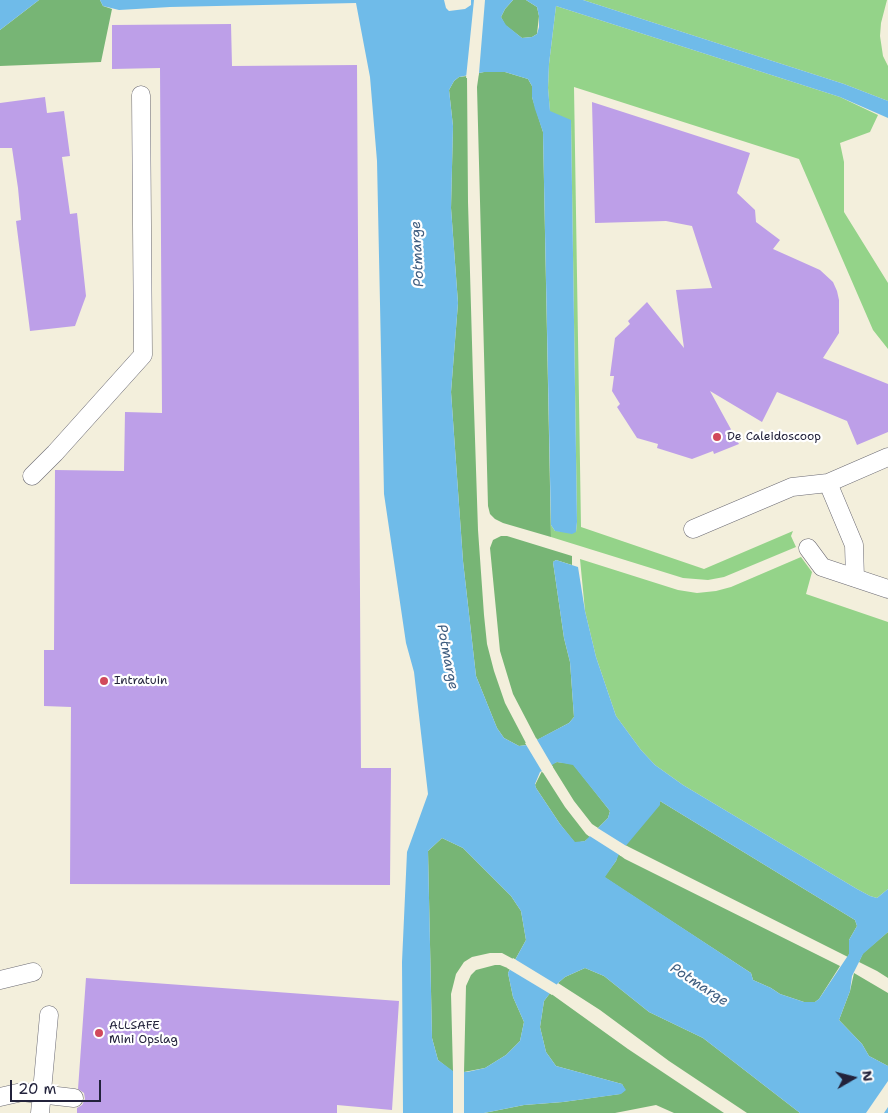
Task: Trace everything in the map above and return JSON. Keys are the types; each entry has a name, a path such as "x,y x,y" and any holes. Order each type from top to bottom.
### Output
{"lane":[{"path":"32,476 143,355 141,94"},
{"path":"693,530 792,487 828,483 888,457"},
{"path":"828,483 854,544 854,578"},
{"path":"808,548 822,567 888,589"},
{"path":"0,980 33,972"},
{"path":"40,1113 49,1015"},
{"path":"0,1097 22,1092 74,1098"}],"green space":[{"path":"39,0 100,0 103,6 112,9 101,62 0,66 0,30"},
{"path":"513,0 526,0 537,7 539,16 537,34 532,37 522,38 505,25 501,17"},
{"path":"583,0 887,0 880,36 883,56 888,66 888,101 844,84"},
{"path":"556,6 840,97 878,115 870,132 840,143 844,162 844,212 888,283 888,349 873,330 799,159 574,87 581,527 704,569 793,531 791,536 796,547 724,577 708,580 683,578 551,537 551,525 555,531 576,532 577,522 571,121 550,112 548,88"},
{"path":"505,72 528,79 532,86 532,97 543,132 551,537 503,523 490,514 488,506 477,87 479,73"},
{"path":"467,76 468,202 473,378 478,530 484,615 487,644 494,671 505,703 527,745 519,746 504,738 497,728 476,676 463,561 451,392 458,303 451,208 453,126 449,90 454,81 459,77"},
{"path":"501,536 507,536 572,556 572,565 556,560 553,562 564,638 570,662 574,717 569,723 537,740 513,694 500,651 490,548 493,540"},
{"path":"801,557 812,572 806,594 888,622 888,889 877,898 857,889 683,785 655,765 641,750 616,716 596,657 585,611 580,559 678,590 697,593 731,587"},
{"path":"557,762 573,764 610,811 608,818 598,828 592,824 574,801 551,764"},
{"path":"542,771 565,807 590,837 585,841 575,843 536,788 535,785"},
{"path":"660,801 855,920 857,926 849,940 848,957 625,845 659,805"},
{"path":"442,838 463,848 511,896 521,911 526,940 515,960 502,953 490,953 472,957 464,962 456,974 451,994 453,1072 438,1060 432,1038 428,851"},
{"path":"618,854 840,966 819,999 815,1002 804,1002 780,994 753,980 751,973 604,877 616,861"},
{"path":"888,932 888,978 859,962 863,953"},
{"path":"495,965 510,969 508,973 513,997 524,1022 520,1041 506,1055 485,1068 464,1072 466,986 471,975 476,970"},
{"path":"585,968 604,976 649,1012 703,1038 800,1113 747,1113 669,1061 600,1010 558,983 565,977"},
{"path":"854,973 888,993 888,1066 869,1056 862,1044 839,1020 850,991"},
{"path":"550,993 628,1049 724,1113 674,1113 656,1105 615,1113 484,1113 524,1105 620,1094 625,1090 622,1084 556,1066 546,1052 540,1027 544,1001"}],"water":[{"path":"0,0 39,0 0,30"},
{"name":"Potmarge","path":"100,0 444,0 449,11 465,9 471,5 471,0 513,0 501,17 506,25 522,38 532,37 537,34 539,27 537,7 526,0 583,0 844,84 888,101 888,118 840,97 556,6 549,64 548,88 550,111 571,120 577,522 576,532 572,534 555,531 551,525 543,132 532,97 532,86 528,79 505,72 484,72 459,77 454,81 449,90 453,126 451,208 458,303 451,392 463,561 476,676 497,728 504,738 519,746 527,745 569,723 574,717 570,662 564,638 553,562 556,560 578,567 585,611 596,657 616,716 641,750 655,765 683,785 870,896 877,898 888,889 888,932 863,954 852,976 850,991 839,1020 862,1044 869,1056 888,1066 888,1113 800,1113 703,1038 649,1012 604,976 585,968 565,977 544,1001 540,1027 546,1052 556,1066 622,1084 626,1090 621,1094 524,1105 484,1113 403,1113 402,962 407,852 428,794 414,672 406,643 384,494 377,161 370,77 356,3 119,10 103,6","holes":["557,762 573,765 610,811 608,818 585,841 575,842 560,824 536,788 535,784 540,772","660,801 855,920 857,926 849,940 849,954 819,999 815,1002 804,1002 780,994 753,980 751,973 605,877 619,854 660,805","442,838 463,848 511,896 521,911 526,940 508,973 513,997 524,1022 520,1041 506,1055 485,1068 467,1072 453,1071 438,1060 432,1038 428,851"]}],"pier":[{"path":"474,0 485,0 479,73 478,76 466,78"},
{"path":"536,738 553,767 543,773 525,743"},
{"path":"596,827 628,847 621,856 588,835"},
{"path":"513,958 559,986 552,995 507,968"},
{"path":"453,1068 464,1069 464,1113 453,1113"},
{"path":"888,1081 888,1107 884,1113 866,1113"}],"building":[{"path":"231,24 232,66 357,65 361,768 391,768 390,885 70,884 71,707 44,706 44,650 54,650 55,470 124,471 125,412 162,413 160,68 112,69 112,25"},
{"path":"45,97 47,113 64,111 70,156 62,157 70,214 77,213 86,296 75,326 30,331 16,221 21,220 18,188 12,148 0,148 0,103"},
{"path":"592,102 750,153 737,193 755,210 756,222 780,240 773,249 820,270 833,282 839,300 839,333 823,358 888,384 888,432 857,445 847,421 777,392 762,422 710,391 739,444 714,454 713,451 692,459 657,448 658,444 637,438 617,407 620,404 612,391 614,376 610,376 615,338 630,324 628,321 647,302 684,348 676,290 712,288 692,226 666,221 595,223"},
{"path":"86,978 399,1001 392,1110 337,1105 337,1113 77,1113 77,1108 82,1105 85,1099 84,1093 78,1089"}],"place":[{"name":"De Caleidoscoop","path":"717,437"},
{"name":"Intratuin","path":"104,681"},
{"name":"ALLSAFE Mini Opslag","path":"99,1033"}]}
